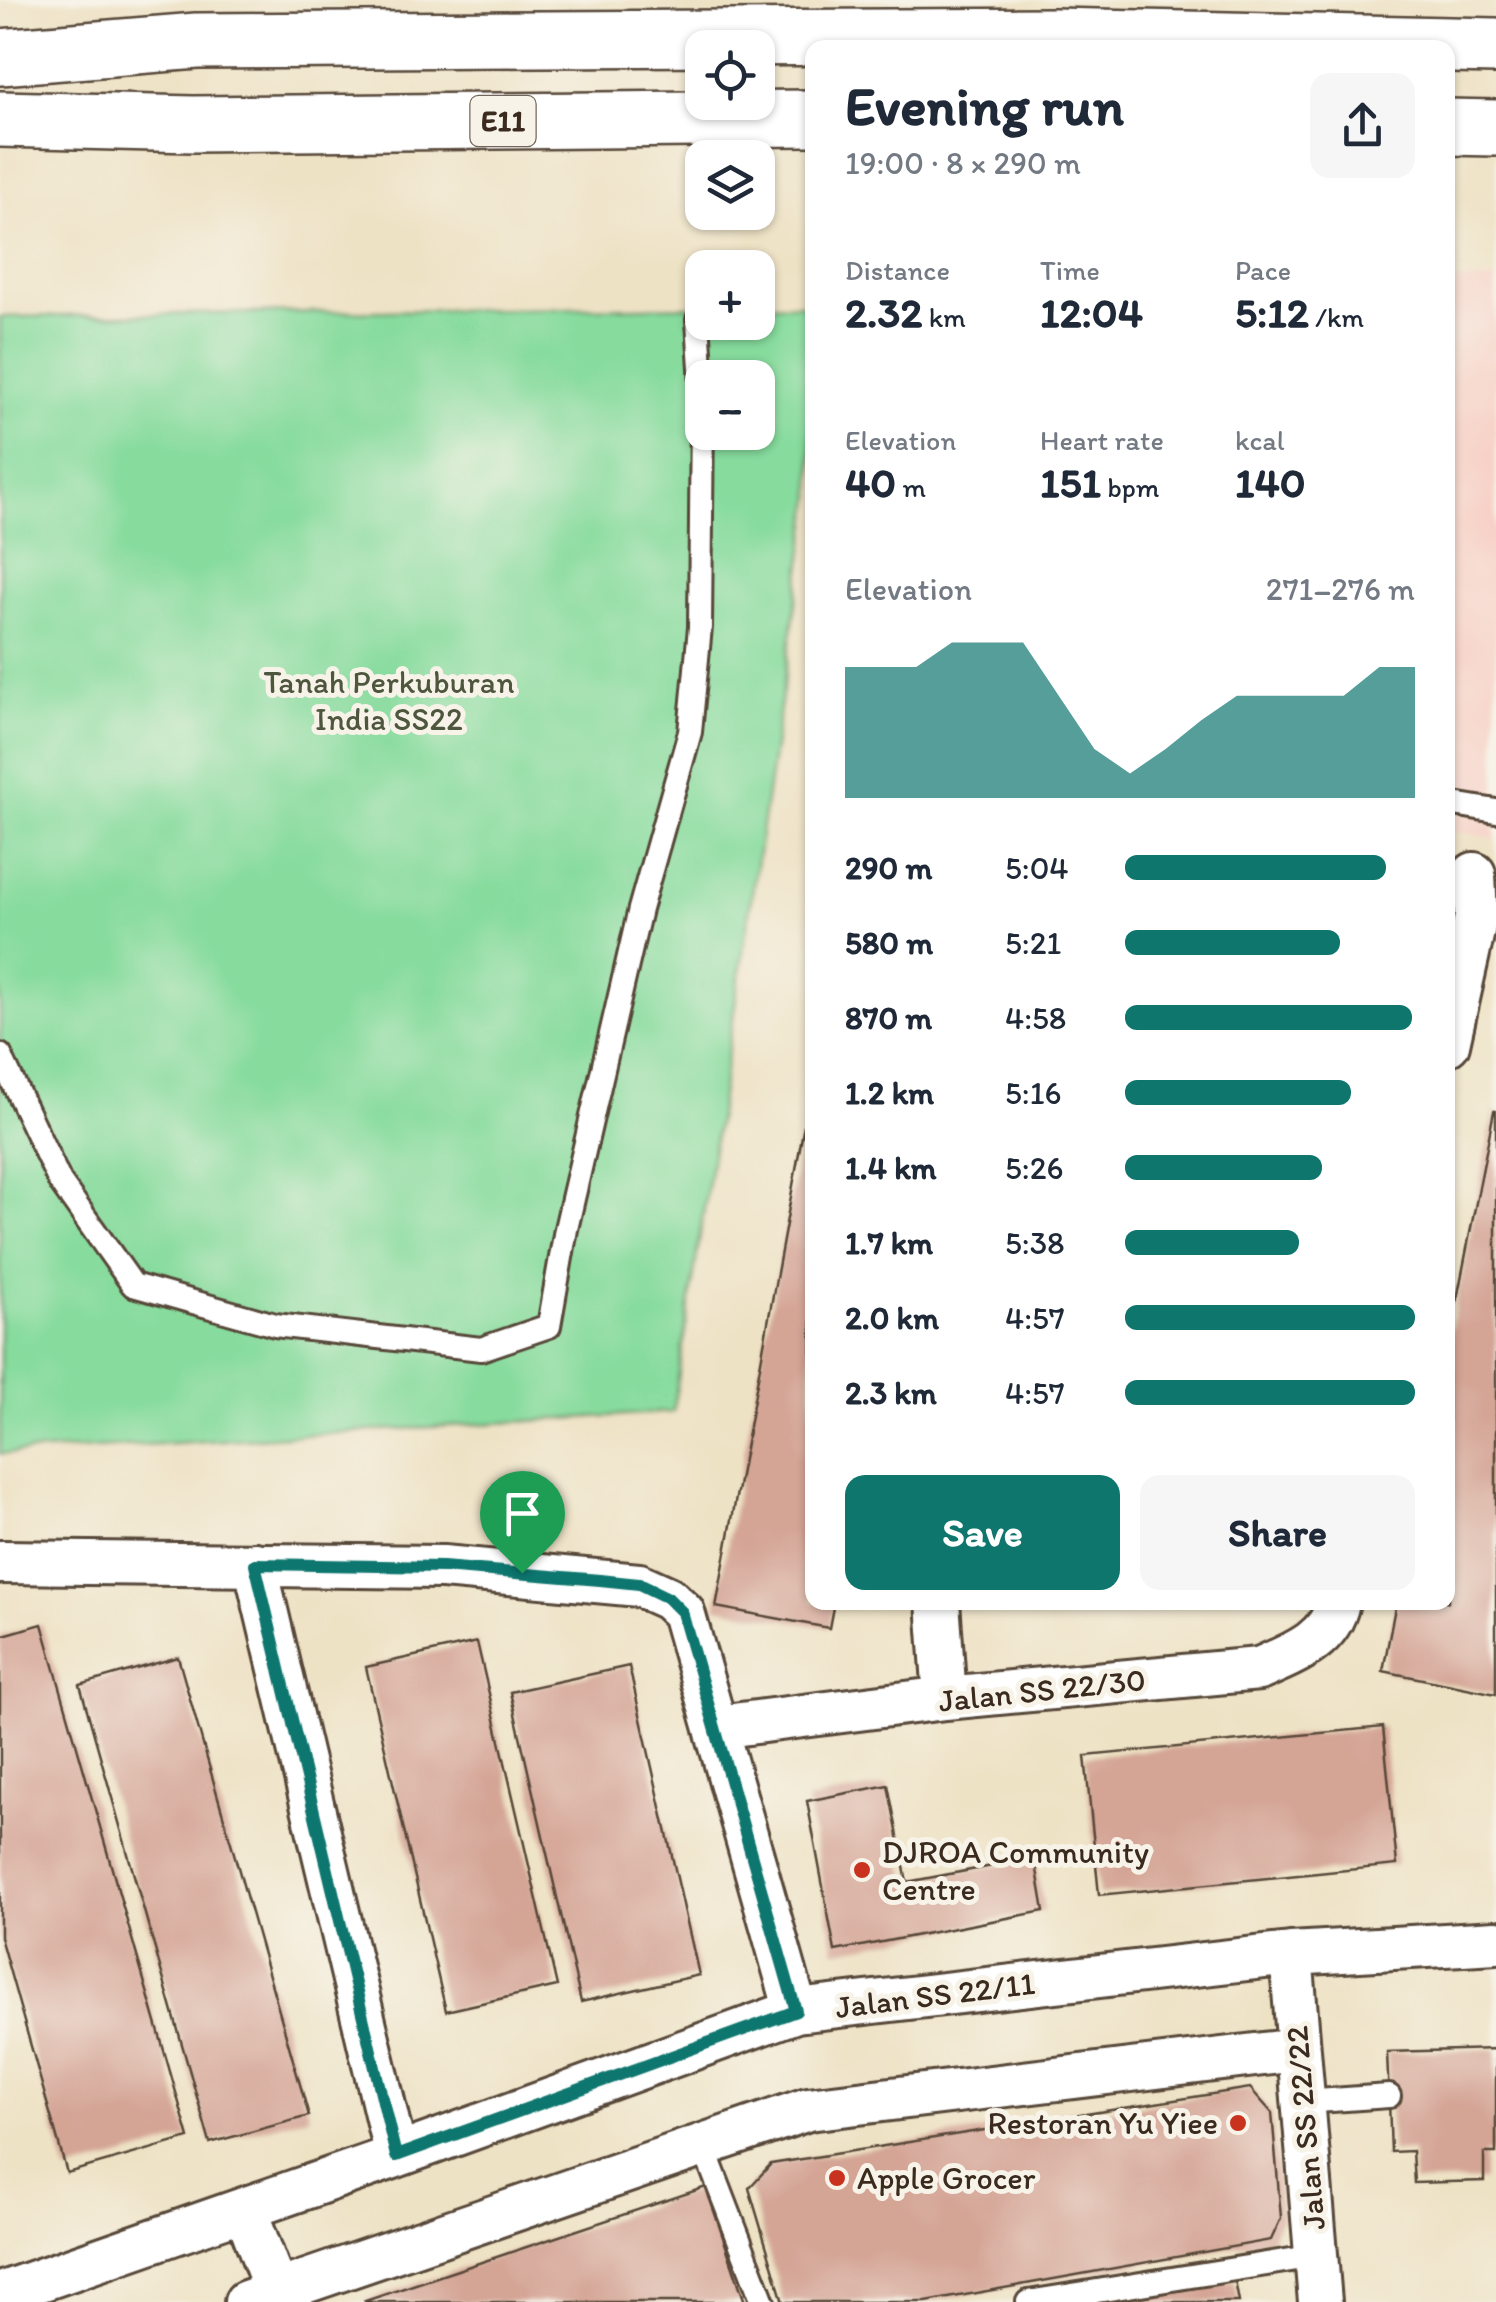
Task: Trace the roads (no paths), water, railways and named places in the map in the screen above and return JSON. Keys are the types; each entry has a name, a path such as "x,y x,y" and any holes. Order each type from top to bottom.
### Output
{"highway":[{"path":"0,31 198,41 1054,36 1231,40"},
{"path":"0,57 198,41"},
{"path":"1455,45 1496,46"},
{"name":"E11","path":"0,119 193,124 805,118"},
{"path":"0,152 193,124"},
{"path":"1455,127 1496,128"}],"street":[{"path":"1455,1012 1476,918 1472,873"},
{"path":"0,1562 482,1570 639,1584 668,1598 682,1612 796,2011"},
{"path":"255,1564 396,2156"},
{"path":"939,1610 945,1698"},
{"name":"Jalan SS 22/30","path":"716,1728 945,1698 1260,1669 1306,1648 1334,1621 1336,1610"},
{"name":"Jalan SS 22/11","path":"2,2286 245,2209 796,2011 1291,1954 1496,1942"},
{"name":"Jalan SS 22/22","path":"1291,1954 1320,2302"},
{"path":"245,2209 267,2298 702,2142 808,2109 1297,2050"}],"lane":[{"path":"0,1055 60,1182 133,1285 274,1325 482,1349 549,1326 566,1230 640,908 690,732 700,627 702,450"},
{"path":"1455,804 1496,811"},
{"path":"1303,2102 1389,2096"},
{"path":"702,2142 763,2302"},
{"path":"1028,2302 1316,2256"}],"place":[{"name":"DJROA Community Centre","path":"862,1870"},
{"name":"Restoran Yu Yiee","path":"1238,2123"},
{"name":"Apple Grocer","path":"837,2178"}],"park label":[{"name":"Tanah Perkuburan India SS22","path":"389,700"}]}
